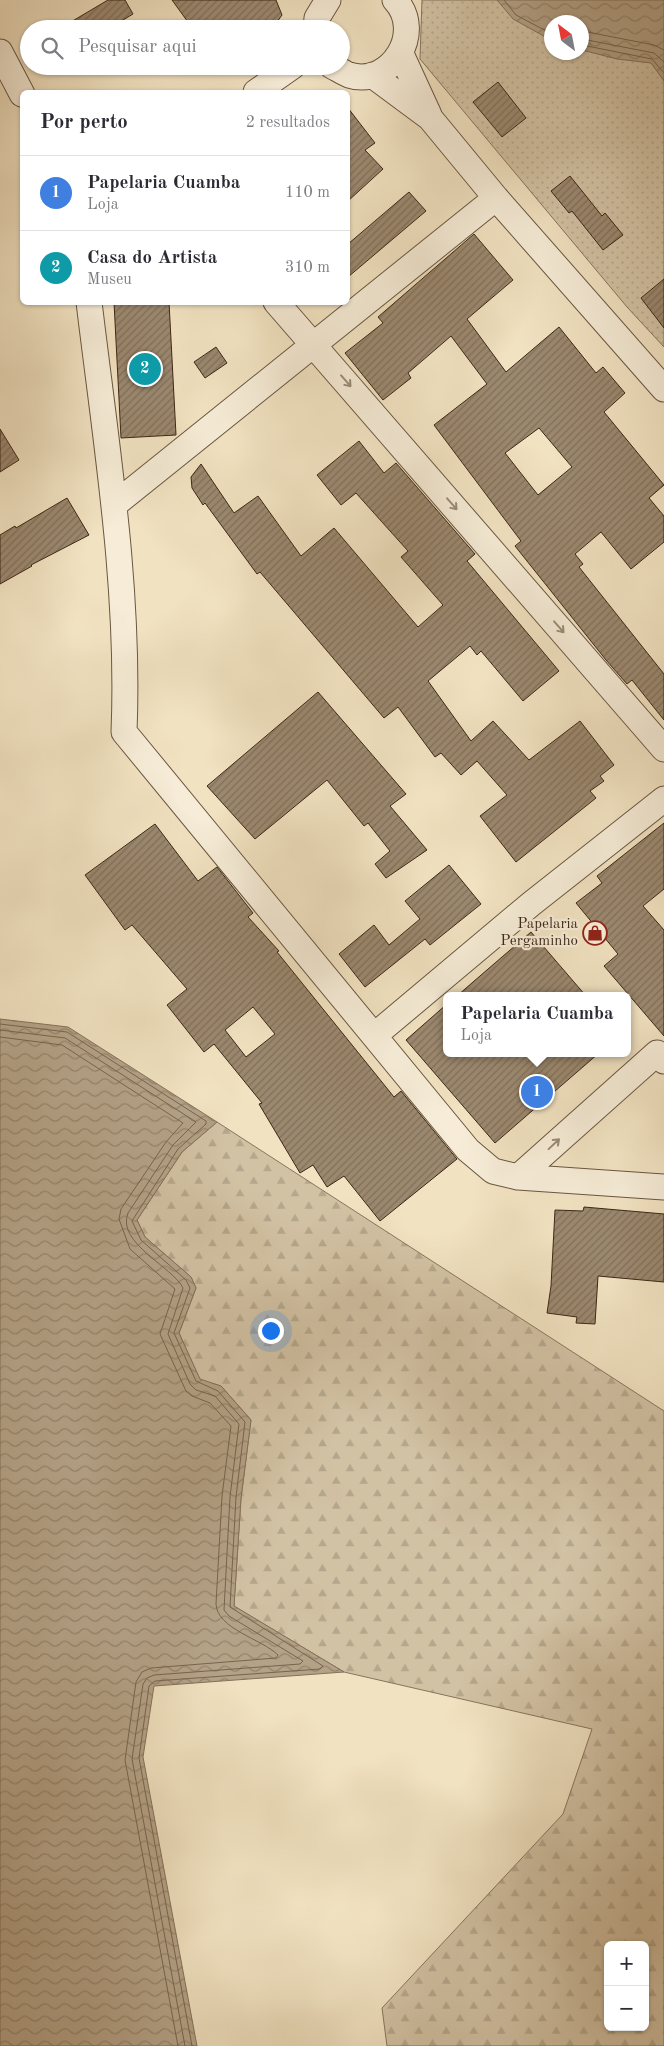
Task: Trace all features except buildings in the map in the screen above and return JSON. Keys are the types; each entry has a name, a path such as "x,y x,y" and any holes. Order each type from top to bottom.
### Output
{"street":[{"path":"317,20 328,0"},
{"path":"349,75 372,75 389,67 401,54 406,38 406,22 403,11 395,0"},
{"path":"0,52 20,90"},
{"path":"401,54 430,118"},
{"path":"259,90 280,75"},
{"path":"372,75 430,118 496,198 664,389"},
{"path":"114,505 496,198"},
{"path":"89,305 114,505 126,675 124,732 468,1150 493,1171 518,1178 664,1187"},
{"path":"279,305 664,749"},
{"path":"375,1035 530,904 664,799"},
{"path":"518,1178 656,1053 664,1061"}],"green space":[{"path":"422,0 664,0 664,347 627,307 420,59"},
{"path":"217,1122 664,1411 664,2046 387,2046 382,2008 563,1814 592,1729 344,1672 234,1606 241,1498 251,1420 221,1386 200,1380 179,1333 196,1288 191,1277 145,1237 137,1220 182,1152"}],"water":[{"path":"497,0 664,0 664,81 651,63 617,59 589,52 589,15 544,15 544,36 513,19"},
{"path":"0,1019 68,1027 217,1122 182,1152 137,1220 145,1237 191,1277 196,1288 179,1333 200,1379 221,1386 251,1420 241,1498 234,1606 344,1672 154,1686 143,1757 197,2046 0,2046"}],"place":[{"name":"Casa do Artista","path":"145,369"},
{"name":"Papelaria Pergaminho","path":"595,933"},
{"name":"Papelaria Cuamba","path":"537,1092"}]}
